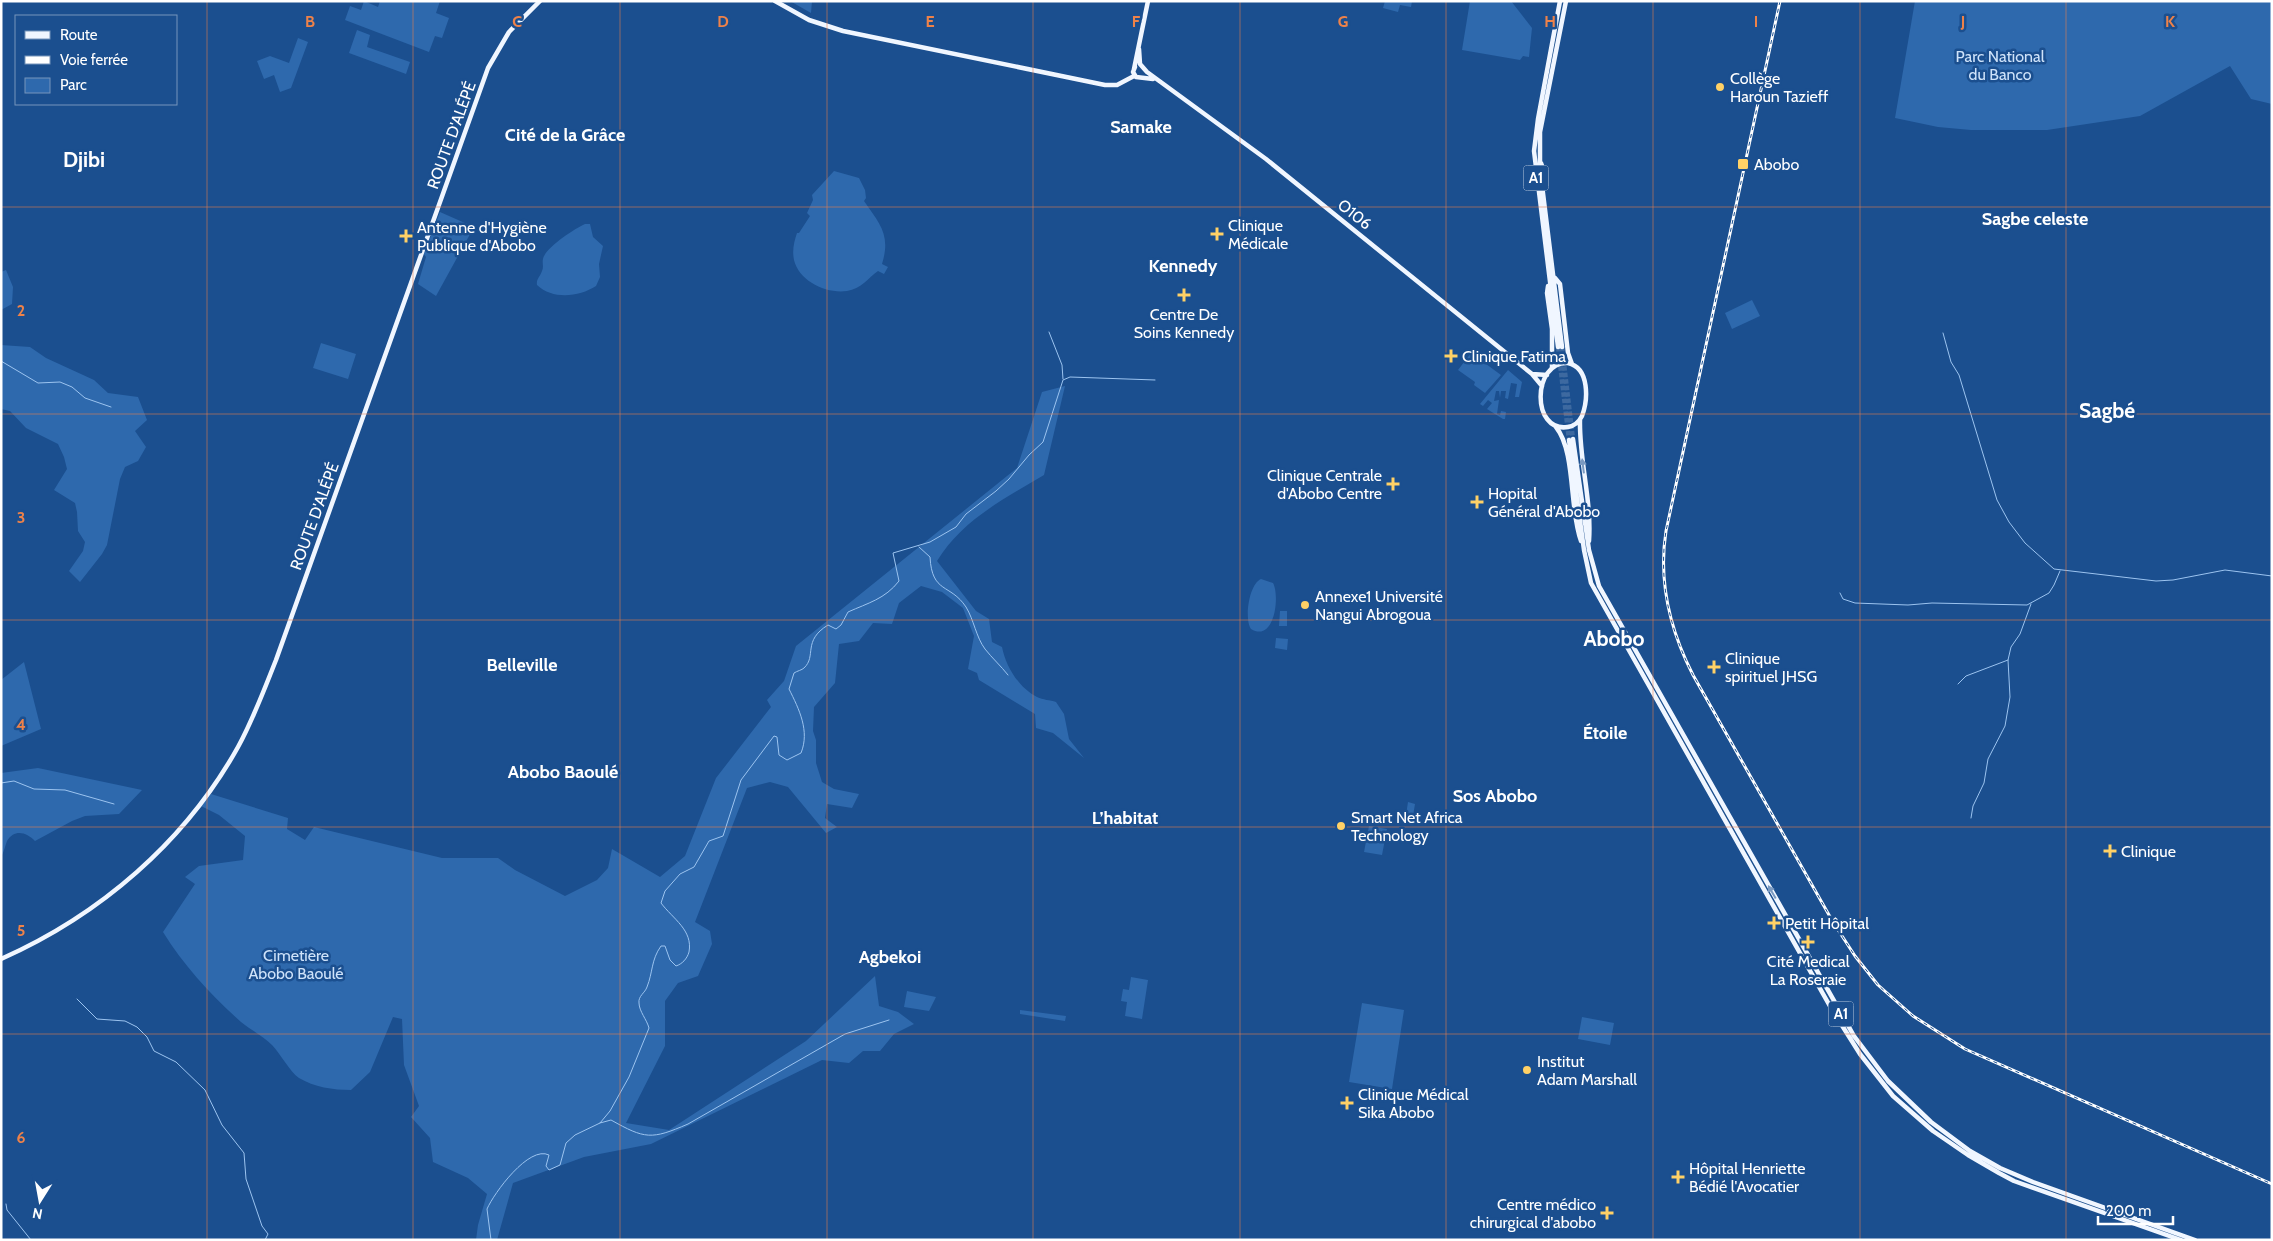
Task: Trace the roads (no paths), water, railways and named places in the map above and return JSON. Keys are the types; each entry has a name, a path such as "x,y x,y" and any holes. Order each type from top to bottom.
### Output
{"main road":[{"name":"ROUTE D'ALÉPÉ","path":"1,959 66,925 137,873 199,806 237,748 260,701 276,660 488,68 509,32 540,1"},
{"path":"775,1 815,23 873,38 1104,85 1115,85 1127,80 1134,72 1148,1"},
{"path":"1558,27 1560,1"},
{"path":"1558,27 1566,1"},
{"name":"A1","path":"1558,27 1540,132 1540,160 1560,347 1549,282 1534,152 1536,130 1558,27"},
{"path":"1139,48 1143,77"},
{"path":"1134,72 1143,69"},
{"name":"O106","path":"1143,69 1266,159 1532,374 1542,386"},
{"path":"1134,72 1138,78 1143,77 1157,80"},
{"path":"1540,160 1545,174"},
{"path":"1554,278 1560,284 1568,353 1572,364 1580,372 1586,385 1586,403 1580,420 1580,444 1590,534 1586,550"},
{"path":"1549,282 1547,293 1552,329 1552,368"},
{"path":"1572,364 1561,363 1552,368 1547,375 1542,386 1543,412 1561,434 1566,451 1578,533 1586,550"},
{"path":"1532,374 1547,375"},
{"path":"1556,426 1569,427 1580,420"},
{"name":"A1","path":"1571,439 1591,583 1764,892 1850,1038 1893,1096 1933,1131 1968,1155 2006,1177 2181,1240"},
{"name":"A1","path":"1586,550 1599,586 1854,1036 1868,1057 1899,1094 1931,1122 1966,1148 2008,1172 2196,1240"},
{"path":"1648,667 1648,673"}],"waterway":[{"path":"1049,332 1062,365 1063,379"},
{"path":"1943,333 1951,362 1959,375 1997,500 2009,522 2025,543 2054,569 2156,581 2173,580 2225,570 2272,576"},
{"path":"1,361 38,383 60,382 72,387 85,398 111,407"},
{"path":"491,1240 487,1209 504,1182 522,1163 541,1154 549,1155 546,1166 549,1170 560,1165 566,1143 575,1135 600,1123 610,1111 629,1077 649,1028 640,1009 639,1001 647,987 658,951 661,946 665,946 670,960 676,966 684,961 689,952 688,937 685,931 661,903 665,891 680,874 694,867 709,841 723,836 741,780 774,736 777,737 779,755 787,760 801,753 804,728 800,712 789,689 794,673 803,669 808,663 812,642 815,637 828,625 836,629 841,625 848,612 876,600 894,587 899,581 893,553 930,542 956,527 966,514 1009,479 1029,455 1043,442 1063,380 1070,377 1155,380"},
{"path":"919,547 930,557 931,569 938,583 960,599 971,617 982,644 1008,675"},
{"path":"1840,593 1843,599 1855,603 2027,605 2049,593 2060,571"},
{"path":"1971,818 1973,806 1984,783 1988,759 2005,726 2010,697 2008,660 2011,647 2020,634 2031,604"},
{"path":"1958,684 1966,676 2008,660"},
{"path":"1,783 14,781 34,789 65,790 114,804"},
{"path":"77,999 97,1019 125,1021 137,1027 147,1037 154,1051 176,1062 205,1090 222,1125 244,1153 246,1179 262,1226 268,1234 265,1240"},
{"path":"600,1123 611,1120 641,1134 656,1135 665,1133 688,1124 845,1034 889,1020"},
{"path":"6,1204 7,1210 31,1240"},
{"path":"818,1240 840,1240"}],"tunnel":[{"path":"1558,347 1569,440"},
{"path":"1562,347 1573,439"}],"railway":[{"path":"1780,1 1666,531 1664,550 1665,587 1672,623 1685,658 1833,922 1855,956 1878,985 1913,1016 1965,1049 2272,1184"}],"place":[{"name":"Collège Haroun Tazieff","path":"1720,87"},
{"name":"Abobo","path":"1743,164"},
{"name":"Clinique Médicale","path":"1217,234"},
{"name":"Antenne d'Hygiène Publique d'Abobo","path":"406,236"},
{"name":"Centre De Soins Kennedy","path":"1184,295"},
{"name":"Clinique Fatima","path":"1451,356"},
{"name":"Clinique Centrale d'Abobo Centre","path":"1393,484"},
{"name":"Hopital Général d'Abobo","path":"1477,502"},
{"name":"Annexe1 Université Nangui Abrogoua","path":"1305,605"},
{"name":"Clinique spirituel JHSG","path":"1714,667"},
{"name":"Smart Net Africa Technology","path":"1341,826"},
{"name":"Clinique","path":"2110,851"},
{"name":"Petit Hôpital","path":"1774,923"},
{"name":"Cité Medical La Roseraie","path":"1808,942"},
{"name":"Institut Adam Marshall","path":"1527,1070"},
{"name":"Clinique Médical Sika Abobo","path":"1347,1103"},
{"name":"Hôpital Henriette Bédié l'Avocatier","path":"1678,1177"},
{"name":"Centre médico chirurgical d'abobo","path":"1607,1213"}],"district":[{"name":"Samake","path":"1141,127"},
{"name":"Cité de la Grâce","path":"565,135"},
{"name":"Djibi","path":"84,160"},
{"name":"Sagbe celeste","path":"2035,219"},
{"name":"Kennedy","path":"1183,266"},
{"name":"Sagbé","path":"2107,411"},
{"name":"Abobo","path":"1614,639"},
{"name":"Belleville","path":"522,665"},
{"name":"Étoile","path":"1605,733"},
{"name":"Abobo Baoulé","path":"563,772"},
{"name":"Sos Abobo","path":"1495,796"},
{"name":"L’habitat","path":"1125,818"},
{"name":"Agbekoi","path":"890,957"}],"park label":[{"name":"Parc National du Banco","path":"2000,65"},
{"name":"Cimetière Abobo Baoulé","path":"296,964"}]}
